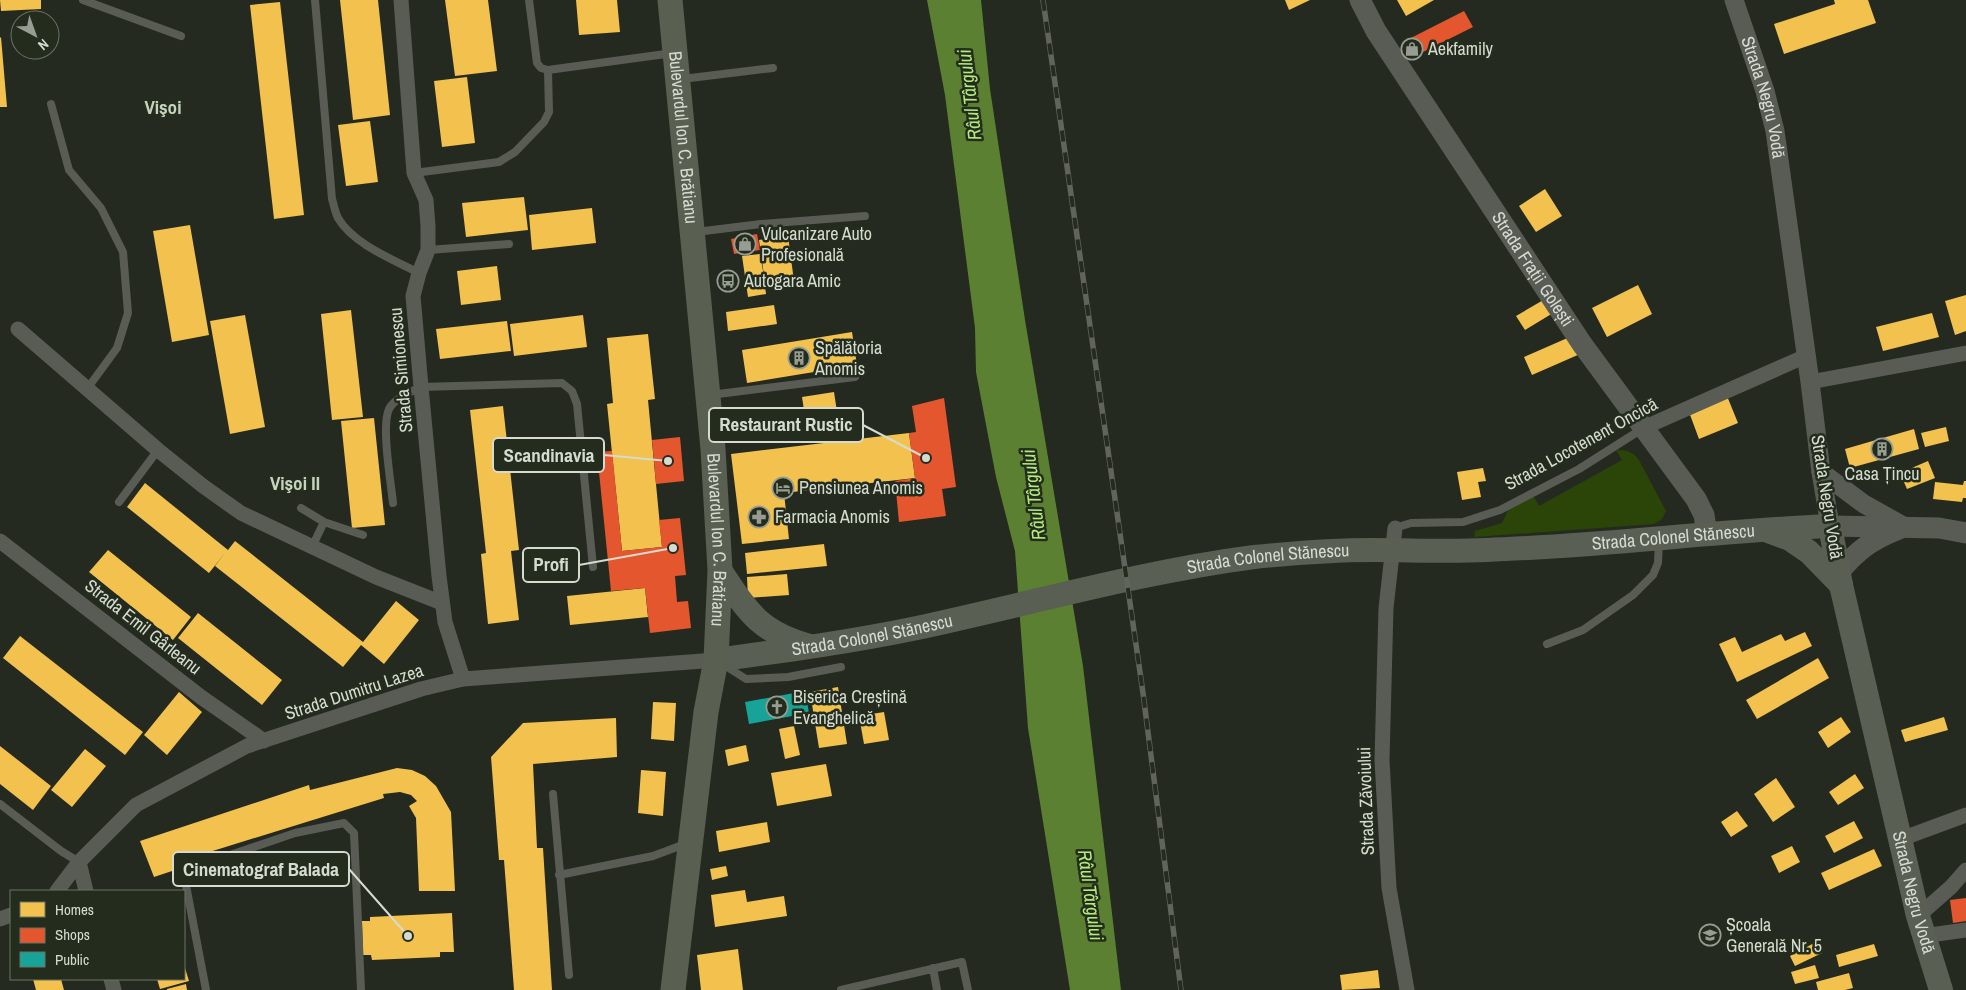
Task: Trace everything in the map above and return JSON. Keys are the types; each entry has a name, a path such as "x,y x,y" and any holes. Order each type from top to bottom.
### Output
{"highway":[{"name":"Bulevardul Ion C. Brătianu","path":"670,0 713,449 720,570 716,660 706,712 673,990"}],"main road":[{"name":"Strada Frații Golești","path":"1360,0 1381,39 1582,344 1696,499 1704,515 1707,534"},
{"path":"1830,526 1939,528 1966,533"},
{"name":"Strada Colonel Stănescu","path":"716,660 814,647 914,628 1171,570 1255,557 1351,550 1484,550 1659,539 1764,529 1830,526"},
{"name":"Strada Negru Vodă","path":"1830,526 1840,578 1920,926 1942,990"},
{"path":"1764,529 1790,539 1840,578 1856,552 1869,542 1906,527"},
{"path":"720,570 742,604 764,626 787,640 814,647"}],"street":[{"name":"Strada Simionescu","path":"401,0 414,173 426,200 428,250 413,296 421,387 442,603 445,622 463,679"},
{"name":"Strada Negru Vodă","path":"1734,0 1765,91 1775,132 1830,526"},
{"path":"18,329 158,450 203,486 242,513 376,577 442,603"},
{"path":"1810,382 1966,353"},
{"name":"Strada Locotenent Oncică","path":"1643,428 1806,356"},
{"path":"1821,472 1864,504 1906,527"},
{"name":"Strada Zăvoiului","path":"1396,528 1386,608 1382,760 1389,888 1407,990"},
{"name":"Strada Emil Gârleanu","path":"0,540 201,697 264,741"},
{"name":"Strada Dumitru Lazea","path":"59,890 79,862 136,805 247,746 421,689 463,679 716,660"},
{"path":"1901,840 1966,815"},
{"path":"79,862 86,890"},
{"path":"1920,926 1966,870"},
{"path":"1920,926 1966,930"}],"lane":[{"path":"83,0 181,36"},
{"path":"315,0 332,199 336,216 358,239 419,273"},
{"path":"529,0 537,63 540,68 548,70 675,53"},
{"path":"677,80 772,68"},
{"path":"414,173 499,162 515,152 544,122 549,112 548,70"},
{"path":"51,104 69,170 101,208 122,252 128,313 117,348 87,388"},
{"path":"692,233 761,224 865,216"},
{"path":"428,250 508,244"},
{"path":"708,396 855,378"},
{"path":"393,503 386,424 390,408 402,396 421,387 562,383 572,391 577,404 593,567"},
{"name":"Strada Locotenent Oncică","path":"1396,528 1411,523 1463,522 1500,510 1579,470 1643,428"},
{"path":"119,502 158,450"},
{"path":"301,508 324,522 363,535"},
{"path":"312,547 324,522"},
{"path":"1548,644 1583,630 1633,595 1653,576 1658,563 1659,539"},
{"path":"716,660 746,680 788,676 841,667"},
{"path":"553,794 568,976"},
{"path":"0,804 61,851 79,862"},
{"path":"206,990 185,880 190,869 295,833 344,823 354,833 360,990"},
{"path":"559,874 653,856 690,842"},
{"path":"841,990 962,962 968,990"},
{"path":"933,968 937,990"}],"shaded area":[{"path":"1616,450 1629,452 1639,460 1666,511 1662,519 1654,524 1474,537 1475,531 1502,523 1509,508 1533,495 1539,506 1622,460"}],"water":[{"name":"Râul Târgului","path":"927,0 981,0 990,89 1025,320 1083,666 1121,990 1070,990 1028,728 1015,551 996,477 976,372 975,328 945,95"}],"building: Homes":[{"path":"0,0 41,0 41,9 1,11"},
{"path":"340,0 378,0 390,115 353,120"},
{"path":"445,0 488,0 497,71 455,76"},
{"path":"576,0 617,0 620,32 579,35"},
{"path":"1285,0 1310,0 1289,10"},
{"path":"1397,0 1434,0 1406,16"},
{"path":"1834,0 1868,0 1876,23 1784,54 1774,24 1835,4"},
{"path":"280,2 304,215 274,219 250,5"},
{"path":"1,37 7,107 0,107"},
{"path":"467,77 475,143 442,147 434,81"},
{"path":"370,121 378,182 346,186 338,125"},
{"path":"1545,189 1562,216 1536,232 1519,206"},
{"path":"524,197 528,230 466,237 462,203"},
{"path":"592,208 596,243 532,250 529,215"},
{"path":"190,225 209,335 172,342 153,231"},
{"path":"788,236 794,281 765,286 766,294 748,297 742,256 760,254 765,282 759,240"},
{"path":"497,266 501,300 461,305 457,271"},
{"path":"1638,285 1652,314 1607,337 1592,308"},
{"path":"1966,295 1966,331 1955,335 1945,301"},
{"path":"1545,299 1553,313 1525,330 1516,316"},
{"path":"774,305 777,324 728,331 726,312"},
{"path":"351,310 363,417 332,420 321,314"},
{"path":"1932,313 1939,337 1883,351 1876,327"},
{"path":"245,315 265,427 230,434 210,321"},
{"path":"583,315 587,347 514,356 510,324"},
{"path":"507,321 511,351 440,359 436,329"},
{"name":"Spălătoria Anomis","path":"852,332 857,365 747,383 742,350"},
{"path":"648,334 655,399 648,400 662,547 622,551 607,404 613,403 607,338"},
{"path":"1572,336 1580,354 1532,375 1524,357"},
{"path":"834,392 837,412 805,417 802,397"},
{"path":"1727,396 1738,423 1699,439 1689,412"},
{"path":"503,406 519,550 511,551 519,620 488,624 481,554 486,553 470,410"},
{"path":"374,418 385,525 352,528 341,421"},
{"path":"1946,427 1949,441 1925,447 1921,433"},
{"name":"Casa Țincu","path":"1914,429 1919,449 1850,468 1845,449"},
{"name":"Pensiunea Anomis","path":"909,433 915,478 784,493 789,539 742,544 731,454"},
{"path":"1928,461 1935,478 1907,489 1900,473"},
{"path":"1483,468 1486,481 1478,482 1481,497 1462,500 1457,472"},
{"path":"1964,481 1966,481 1966,498 1963,498 1962,502 1933,499 1935,482 1963,485"},
{"path":"145,483 228,550 235,541 363,642 396,601 419,620 384,664 361,645 343,667 215,566 225,553 209,573 127,507"},
{"path":"824,544 827,566 747,574 745,553"},
{"path":"108,550 191,617 173,640 89,572"},
{"path":"787,574 789,595 748,598 747,577"},
{"path":"645,588 648,617 570,625 567,596"},
{"path":"198,613 282,680 262,705 178,638"},
{"path":"1805,632 1812,646 1737,682 1719,644 1735,637 1742,652 1781,634 1785,641"},
{"path":"20,636 143,732 125,755 3,658"},
{"path":"1818,658 1829,678 1757,719 1746,700"},
{"path":"838,687 847,744 819,748 810,692"},
{"path":"179,692 202,712 167,755 144,735"},
{"path":"653,702 676,703 674,741 651,739"},
{"path":"884,712 889,740 864,744 859,716"},
{"path":"1841,717 1851,732 1828,748 1818,732"},
{"path":"1944,717 1948,730 1905,742 1901,730"},
{"path":"616,718 617,757 533,764 537,848 543,848 552,990 514,990 504,860 499,860 491,757 523,723"},
{"path":"794,726 800,755 785,759 779,729"},
{"path":"746,745 749,761 728,766 725,750"},
{"path":"0,746 51,786 33,810 0,784"},
{"path":"85,749 106,766 72,807 51,790"},
{"path":"826,764 832,796 777,806 771,773"},
{"path":"397,768 412,770 425,776 436,786 451,812 455,891 419,891 416,818 409,806 417,801 411,795 400,792 383,794 384,798 203,854 205,860 154,877 140,841 309,785 310,790"},
{"path":"641,770 666,772 663,816 638,813"},
{"path":"1855,774 1864,788 1838,805 1829,792"},
{"path":"1776,778 1795,807 1773,822 1754,794"},
{"path":"1737,811 1748,826 1731,837 1721,822"},
{"path":"1854,821 1863,838 1834,853 1825,836"},
{"path":"767,822 770,842 719,852 716,831"},
{"path":"1792,846 1800,862 1779,873 1771,856"},
{"path":"1874,849 1882,866 1829,890 1821,873"},
{"path":"726,866 728,876 712,880 710,869"},
{"path":"745,890 747,902 784,896 787,916 715,927 711,895"},
{"path":"452,913 454,952 440,952 440,957 372,960 371,955 363,955 362,921 370,921 370,917"},
{"path":"1816,942 1822,953 1795,966 1790,956"},
{"path":"1874,944 1878,956 1839,967 1836,955"},
{"path":"738,949 743,990 701,990 697,955"},
{"path":"1815,965 1819,978 1795,984 1791,972"},
{"path":"185,968 189,981 160,989 157,980 185,980"},
{"path":"1378,970 1380,988 1342,990 1340,975"},
{"path":"1849,973 1853,988 1845,990 1818,990 1816,982"},
{"path":"33,980 61,980 64,990 36,990"},
{"path":"186,984 187,990 167,990 167,989"}],"building: Shops":[{"path":"1464,11 1473,27 1411,58 1403,42"},
{"name":"Vulcanizare Auto Profesională","path":"757,234 760,250 734,254 731,239"},
{"path":"944,398 956,487 942,489 946,516 899,522 895,481 915,478 909,433 916,432 912,406"},
{"path":"680,437 684,481 656,484 652,440"},
{"path":"612,451 622,551 662,547 659,520 680,518 686,575 675,576 677,602 688,601 691,628 650,633 645,588 611,591 597,452"},
{"path":"1966,898 1966,921 1953,923 1950,900"}],"building: Public":[{"name":"Biserica Creștină Evanghelică","path":"805,691 809,713 749,724 745,702"}],"railway":[{"path":"1043,0 1143,693 1181,990"}],"place":[{"name":"Aekfamily","path":"1412,49"},
{"name":"Vulcanizare Auto Profesională","path":"745,244"},
{"name":"Autogara Amic","path":"728,281"},
{"name":"Spălătoria Anomis","path":"799,358"},
{"name":"Casa Țincu","path":"1882,449"},
{"name":"Restaurant Rustic","path":"926,458"},
{"name":"Scandinavia","path":"668,461"},
{"name":"Pensiunea Anomis","path":"783,488"},
{"name":"Farmacia Anomis","path":"759,517"},
{"name":"Profi","path":"673,548"},
{"name":"Biserica Creștină Evanghelică","path":"777,707"},
{"name":"Școala Generală Nr. 5","path":"1710,935"},
{"name":"Cinematograf Balada","path":"408,936"}],"district":[{"name":"Vişoi","path":"163,107"},
{"name":"Vişoi II","path":"295,483"}]}
